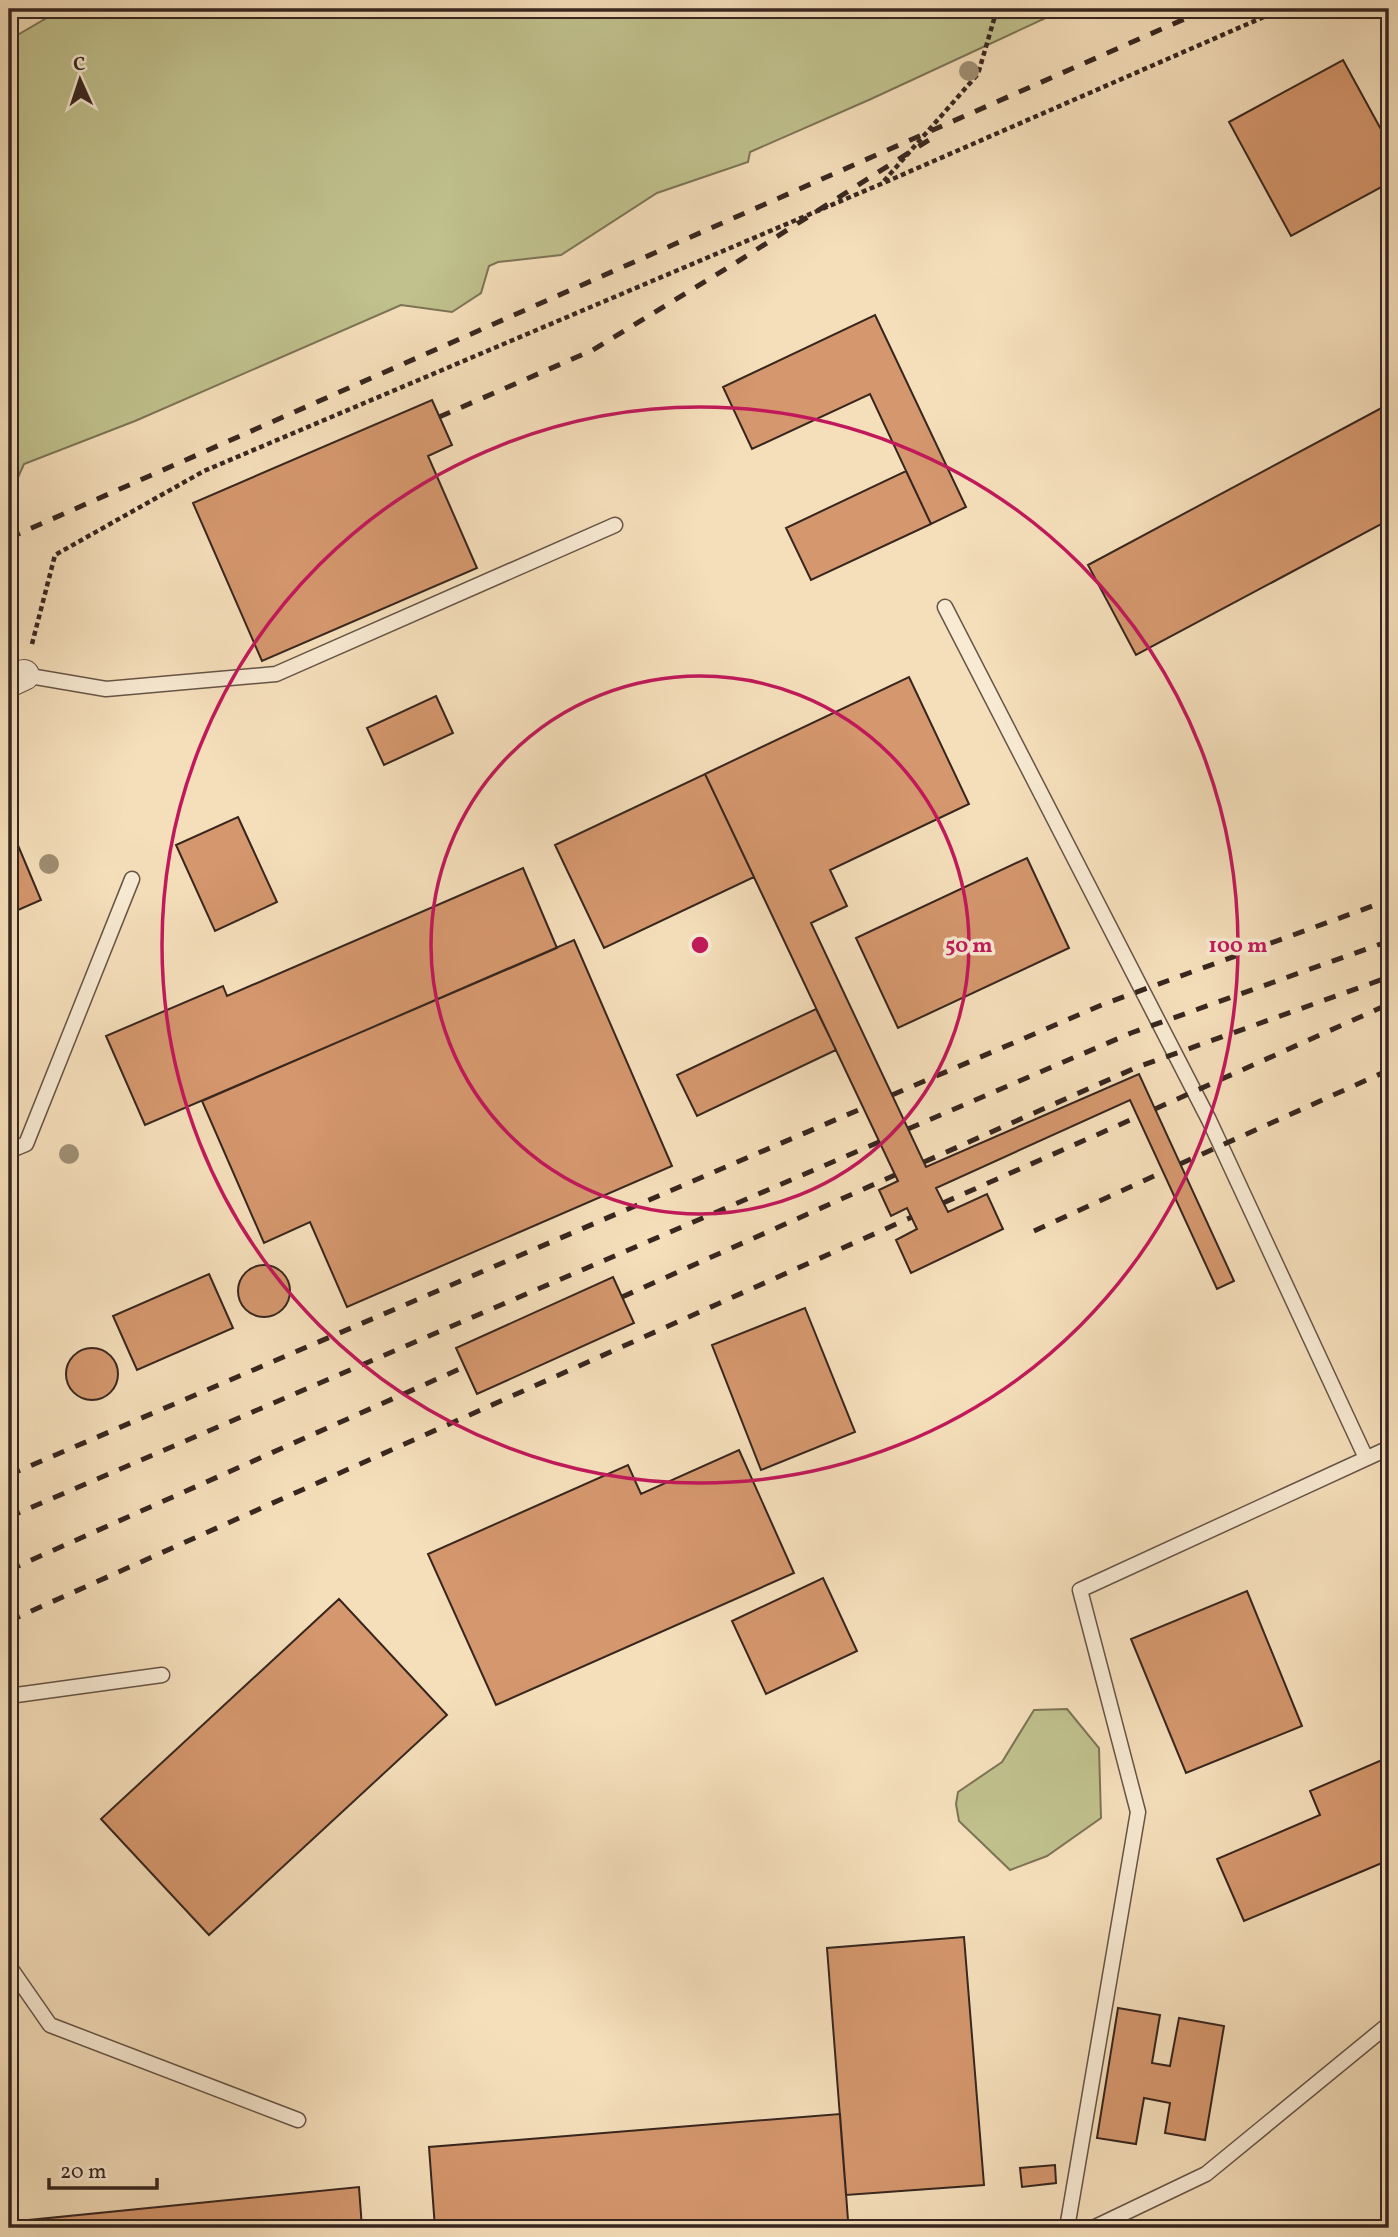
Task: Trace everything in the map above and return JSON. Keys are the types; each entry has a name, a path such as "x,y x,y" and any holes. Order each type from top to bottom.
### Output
{"lane":[{"path":"16,679 106,689 276,674 615,524"},
{"path":"945,607 1213,1128 1366,1458"},
{"path":"9,1151 26,1144 132,879"},
{"path":"1067,2228 1138,1812 1080,1590 1389,1448"},
{"path":"9,1696 162,1675"},
{"path":"9,1966 50,2025 298,2120"},
{"path":"1093,2228 1206,2174 1389,2024"}],"path":[{"path":"881,184 978,74 997,9"},
{"path":"16,679 55,555 205,471 881,184 1282,9"}],"green space":[{"path":"62,9 1065,9 750,152 748,162 657,193 561,255 498,262 489,266 481,293 452,312 401,305 135,421 24,464 9,497 9,40"},
{"path":"1067,1709 1099,1748 1101,1818 1047,1856 1010,1870 959,1821 956,1804 958,1792 1002,1762 1034,1710"}],"building":[{"path":"1343,60 1389,144 1389,183 1291,236 1229,122"},
{"path":"875,315 966,507 931,524 870,394 752,449 723,387"},
{"path":"432,400 452,445 428,456 477,568 262,661 193,503"},
{"path":"1389,404 1389,520 1136,655 1088,565"},
{"path":"906,471 931,524 811,580 786,528"},
{"path":"909,677 969,804 830,870 847,906 811,923 926,1167 1139,1074 1234,1281 1217,1289 1130,1100 936,1188 948,1212 987,1194 1003,1229 911,1273 896,1240 917,1229 907,1208 891,1216 879,1190 898,1181 705,774"},
{"path":"436,696 453,733 384,765 367,728"},
{"path":"705,774 754,877 604,948 555,845"},
{"path":"238,817 277,902 215,931 176,845"},
{"path":"9,824 41,900 9,914"},
{"path":"1027,858 1069,948 898,1028 856,938"},
{"path":"523,868 557,948 145,1125 106,1036 223,986 227,996"},
{"path":"574,940 672,1166 347,1307 310,1222 264,1243 202,1101"},
{"path":"816,1009 836,1050 697,1116 677,1075"},
{"path":"264,1265 274,1267 282,1273 288,1281 288,1301 282,1309 274,1315 264,1317 254,1315 246,1309 240,1301 238,1291 240,1281 246,1273 254,1267"},
{"path":"209,1274 233,1328 137,1370 113,1316"},
{"path":"613,1277 634,1323 477,1394 456,1348"},
{"path":"805,1308 855,1432 761,1470 712,1345"},
{"path":"92,1348 102,1350 110,1356 116,1364 116,1384 110,1392 102,1398 92,1400 82,1398 74,1392 68,1384 66,1374 68,1364 74,1356 82,1350"},
{"path":"739,1450 794,1573 496,1705 428,1554 628,1465 641,1494"},
{"path":"823,1578 857,1651 766,1694 732,1621"},
{"path":"1247,1591 1302,1726 1186,1773 1131,1639"},
{"path":"339,1599 447,1715 209,1935 101,1819"},
{"path":"1389,1757 1389,1860 1244,1921 1217,1859 1320,1815 1310,1791"},
{"path":"964,1937 984,2185 846,2195 827,1948"},
{"path":"1118,2008 1160,2015 1152,2063 1170,2066 1179,2018 1224,2026 1205,2140 1165,2133 1170,2103 1144,2098 1136,2144 1097,2138"},
{"path":"840,2114 848,2220 745,2228 435,2228 429,2147"},
{"path":"1055,2165 1056,2183 1022,2187 1020,2168"},
{"path":"359,2187 362,2228 9,2228 9,2222"}],"railway":[{"path":"9,538 1207,9"},
{"path":"439,417 593,350 932,138"},
{"path":"892,1095 1104,1004 1389,900"},
{"path":"908,1129 1131,1033 1389,941"},
{"path":"924,1162 1135,1068 1389,977"},
{"path":"1155,1109 1389,1004"},
{"path":"1180,1164 1389,1070"},
{"path":"9,1475 863,1108"},
{"path":"943,1203 1137,1117"},
{"path":"9,1517 879,1142"},
{"path":"1034,1231 1163,1172"},
{"path":"622,1297 895,1175"},
{"path":"9,1621 912,1217"},
{"path":"9,1570 464,1367"}]}
